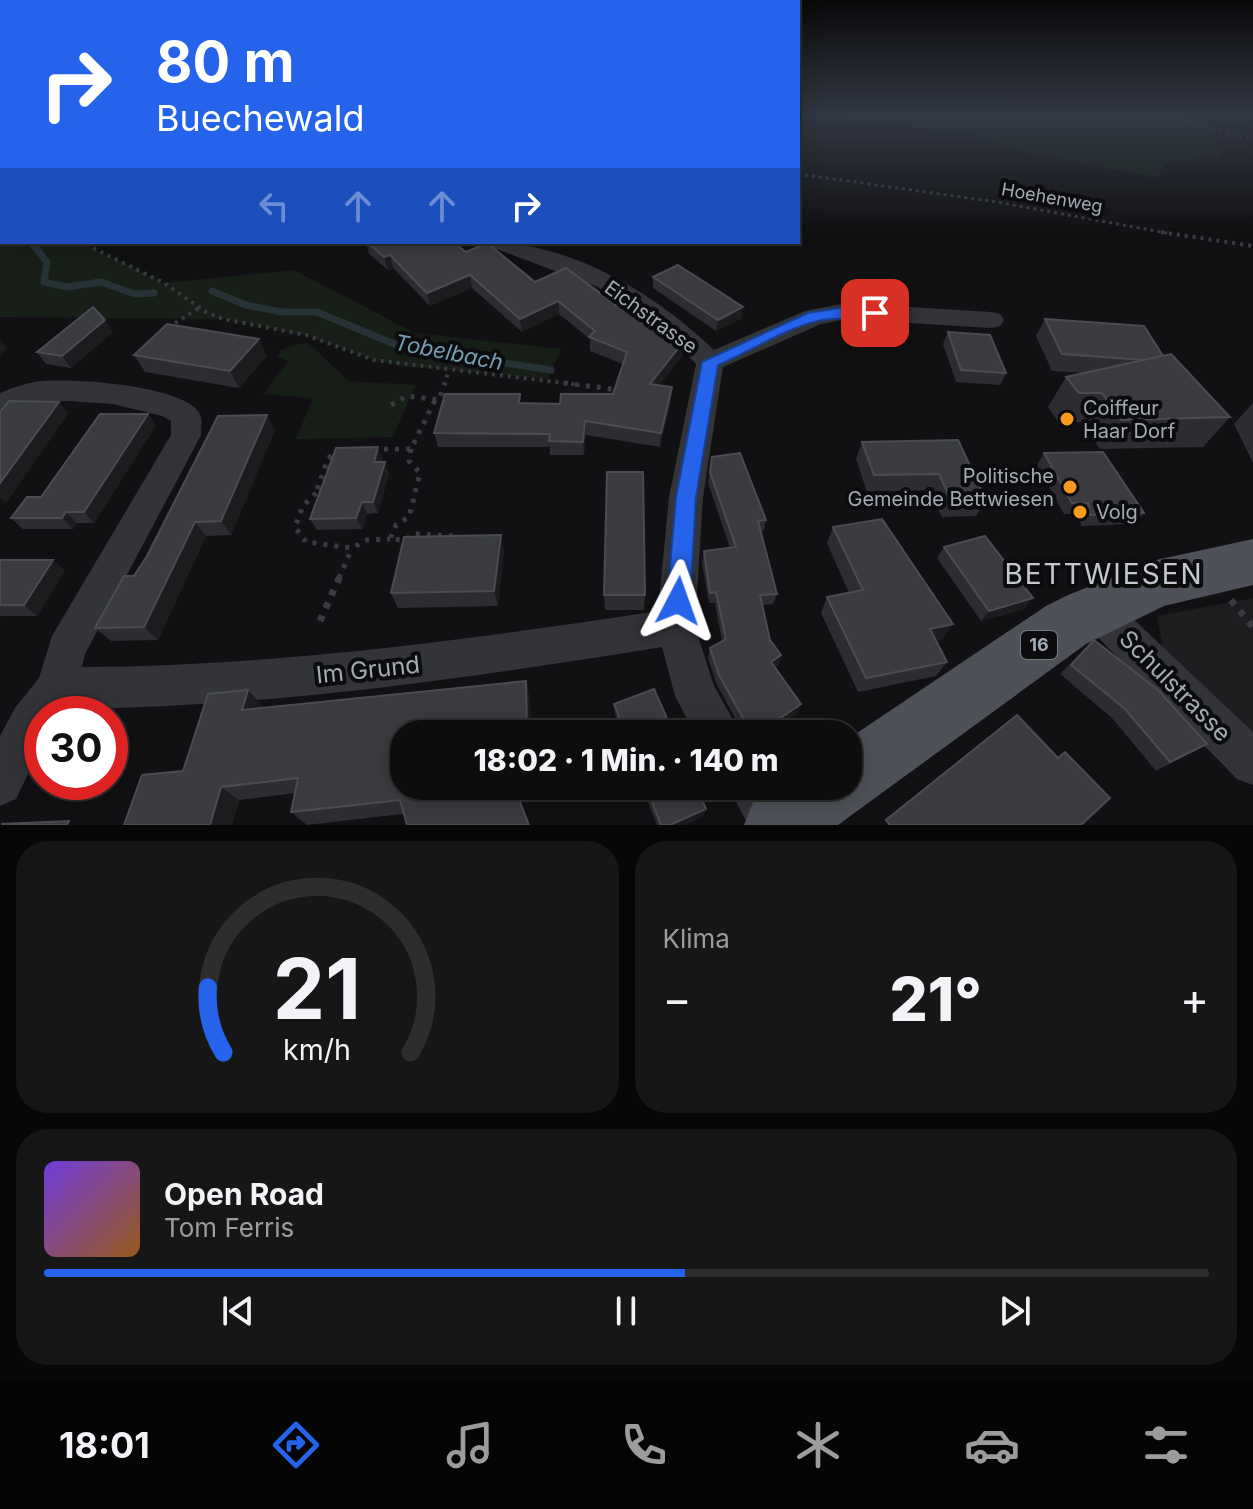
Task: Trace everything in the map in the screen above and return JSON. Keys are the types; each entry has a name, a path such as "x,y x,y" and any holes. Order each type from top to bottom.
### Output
{"main road":[{"name":"16","path":"862,768 1066,625 1096,609 1172,578 1238,577"},
{"path":"777,825 815,800"}],"street":[{"name":"Eichstrasse","path":"504,244 607,282 687,339 710,362 686,497 676,627 696,696 711,720"},
{"path":"710,362 814,317 846,311 991,320"},
{"path":"0,406 32,392 84,392 171,406 186,416 186,435 66,650 57,688 30,723 0,783"},
{"name":"Schulstrasse","path":"1096,609 1253,763"},
{"name":"Im Grund","path":"57,688 114,689 352,673 676,627"},
{"path":"760,800 777,825"}],"path":[{"name":"Hoehenweg","path":"800,174 997,202 1203,240 1253,246"},
{"path":"90,244 164,283 199,308 223,319 306,335 374,360 626,390"},
{"path":"175,323 199,308"},
{"path":"390,539 396,525 409,517 420,473 409,461 411,449 420,425 428,420 449,370"},
{"path":"391,405 407,396 454,400"},
{"path":"361,452 411,449"},
{"path":"350,452 340,451 328,458 316,493 303,506 295,527 306,542 352,548 367,540 405,540 414,534 454,536 450,553"},
{"path":"316,493 330,493"},
{"path":"320,621 352,548"},
{"path":"1238,577 1253,627"}],"shaded area":[{"path":"1035,154 1219,154 1220,157 1165,163 1158,178"},
{"path":"0,244 90,244 164,283 294,270 415,333 561,349 548,379 402,366 374,360 305,335 223,319 0,317"},
{"path":"307,342 349,381 415,385 393,437 296,439 313,398 263,394 288,361 277,357 280,350"},
{"path":"1253,598 1253,738 1163,649 1157,616"}],"building":[{"path":"369,244 456,244 466,252 488,244 535,282 566,268 619,307 622,303 642,310 635,318 673,332 684,341 650,384 672,387 661,433 585,421 583,442 549,441 550,434 434,433 445,394 520,394 519,403 560,404 561,394 613,394 627,352 589,337 595,331 558,301 520,319 470,275 427,293 390,255 384,257"},
{"path":"678,265 743,307 718,320 653,277"},
{"path":"93,307 105,320 62,356 37,352"},
{"path":"1045,319 1144,326 1163,356 1144,360 1062,354"},
{"path":"167,324 259,339 230,371 134,355"},
{"path":"948,332 990,335 1006,373 961,370"},
{"path":"1171,354 1230,417 1121,420 1102,393 1079,393 1066,377"},
{"path":"9,401 59,402 0,483 0,412"},
{"path":"100,414 148,414 84,512 66,512 62,518 11,518 27,497 41,497"},
{"path":"267,415 221,521 195,522 144,627 95,628 124,576 134,576 147,556 218,416"},
{"path":"958,440 986,500 951,500 939,474 874,475 862,442"},
{"path":"378,447 374,462 385,462 373,502 362,502 356,518 310,519 336,448"},
{"path":"1103,452 1144,513 1090,515 1088,503 1072,503 1044,453"},
{"path":"740,453 766,520 758,521 777,594 760,595 770,640 781,655 771,662 801,704 778,720 744,720 719,675 710,648 726,639 716,592 710,593 704,551 736,547 710,472 712,457"},
{"path":"607,472 643,472 645,595 604,595"},
{"path":"882,519 953,624 930,629 947,662 866,678 827,597 863,590 833,527"},
{"path":"501,535 494,591 391,593 404,537"},
{"path":"985,536 1033,598 989,611 944,547"},
{"path":"0,560 53,560 24,605 0,605"},
{"path":"1094,640 1158,690 1207,744 1170,762 1125,709 1071,665"},
{"path":"526,681 527,720 390,720 390,800 400,800 291,812 298,778 221,787 210,825 124,825 142,775 183,771 208,694 248,690 242,710"},
{"path":"654,689 668,720 620,720 614,704"},
{"path":"1017,715 1058,758 1065,752 1110,798 1081,825 890,825 886,820"},
{"path":"400,800 519,800 529,825 407,825"},
{"path":"651,800 702,800 706,809 670,825 661,825"},
{"path":"69,821 67,825 2,825 2,824"}],"waterway":[{"name":"Tobelbach","path":"33,244 47,262 44,282 67,287 101,282 135,294 154,293"},
{"name":"Tobelbach","path":"212,291 246,305 282,312 317,312 404,348 551,370"}],"place":[{"name":"Coiffeur Haar Dorf","path":"1067,419"},
{"name":"Politische Gemeinde Bettwiesen","path":"1070,487"},
{"name":"Volg","path":"1080,512"}],"district":[{"name":"BETTWIESEN","path":"1104,574"}],"route":[{"path":"678,601 686,497 694,438 707,393 710,362 814,317 846,311 875,313"}]}
